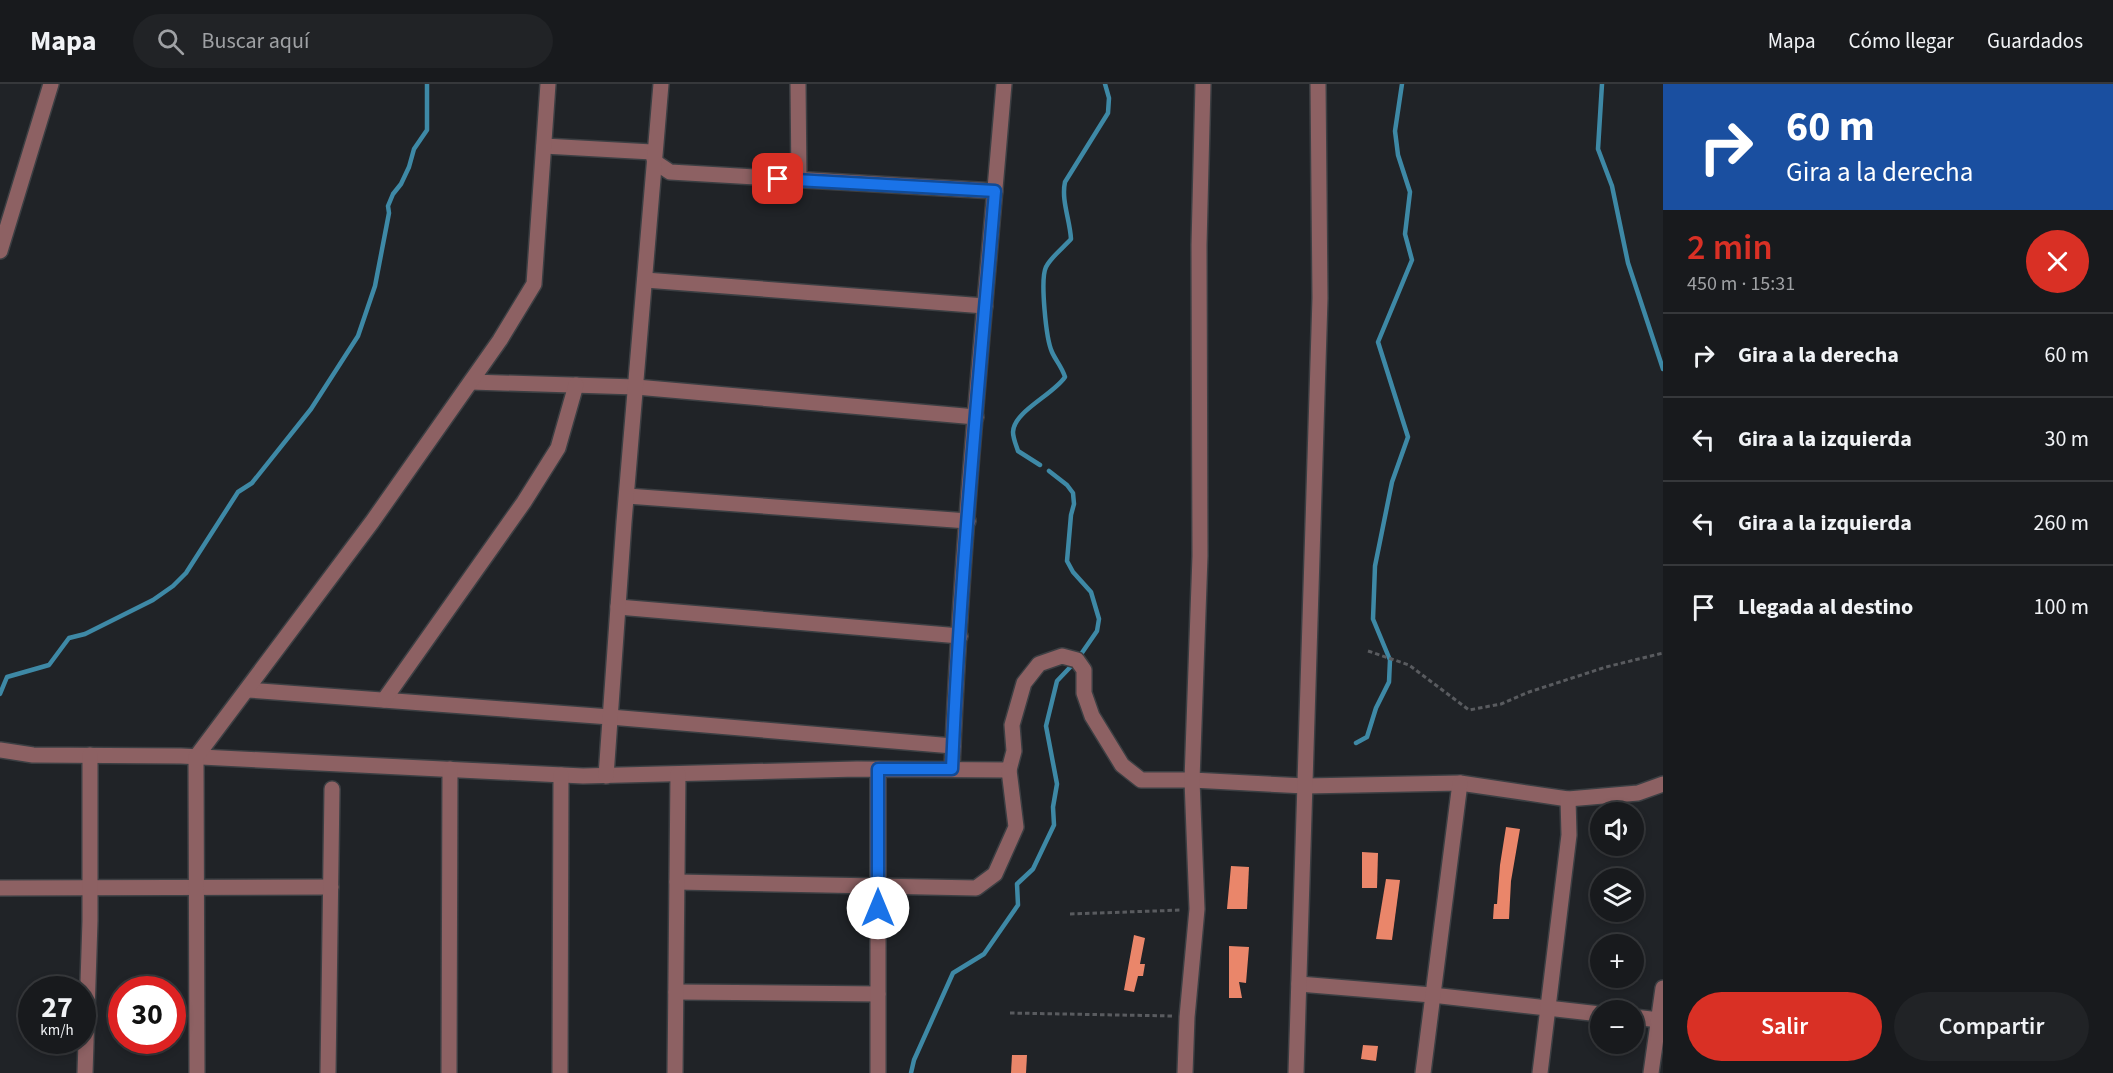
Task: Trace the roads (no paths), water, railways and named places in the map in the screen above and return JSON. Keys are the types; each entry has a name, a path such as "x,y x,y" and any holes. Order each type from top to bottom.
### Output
{"street":[{"path":"0,251 51,84"},
{"path":"197,1073 196,757 372,522 500,340 534,284 548,84"},
{"path":"606,776 661,84"},
{"path":"798,84 799,180"},
{"path":"952,769 968,521 1004,84"},
{"path":"1185,1073 1186,1017 1197,909 1192,780 1200,556 1199,245 1203,84"},
{"path":"1296,1073 1320,298 1318,84"},
{"path":"544,146 652,152 655,162 670,172 995,191"},
{"path":"645,280 985,306"},
{"path":"471,381 636,387 976,417"},
{"path":"384,700 524,501 558,448 576,385"},
{"path":"627,496 968,521"},
{"path":"618,607 960,636"},
{"path":"677,882 976,888 995,874 1016,827 1009,770 1014,751 1012,725 1024,683 1039,664 1062,656 1077,660 1084,670 1084,693 1092,716 1122,765 1141,780 1192,780 1305,786 1460,783 1568,799 1638,794 1663,784"},
{"path":"248,690 953,746"},
{"path":"0,750 33,754 196,757 606,776 878,769 1009,770"},
{"path":"86,1073 90,755"},
{"path":"449,1073 450,769"},
{"path":"878,769 878,1073"},
{"path":"675,1073 678,774"},
{"path":"560,1073 561,775"},
{"path":"1423,1073 1460,783"},
{"path":"328,1073 332,789"},
{"path":"1540,1073 1569,835 1568,799"},
{"path":"0,888 331,887"},
{"path":"1299,984 1432,995 1590,1013"},
{"path":"1651,1073 1663,988"},
{"path":"676,992 878,994"},
{"path":"1644,1018 1659,1020"}],"waterway":[{"path":"0,694 7,677 49,665 69,638 85,634 153,600 173,586 186,573 238,492 252,483 311,409 358,336 375,286 389,213 388,206 409,167 414,149 427,130 427,84"},
{"path":"1040,465 1018,451 1013,432 1020,417 1065,377 1050,345 1044,309 1044,274 1051,260 1071,239 1064,196 1065,182 1108,113 1109,98 1105,84"},
{"path":"1356,743 1367,737 1376,708 1389,682 1390,660 1373,619 1375,566 1392,482 1408,437 1378,342 1412,260 1405,234 1410,192 1398,155 1395,131 1402,84"},
{"path":"1602,84 1598,149 1612,186 1628,263 1663,369"},
{"path":"911,1073 914,1060 953,973 984,954 1018,905 1017,884 1033,869 1054,825 1053,807 1057,784 1046,726 1057,681 1077,660 1097,631 1099,619 1091,592 1073,572 1067,561 1074,504 1073,493 1067,485 1049,471"}]}
